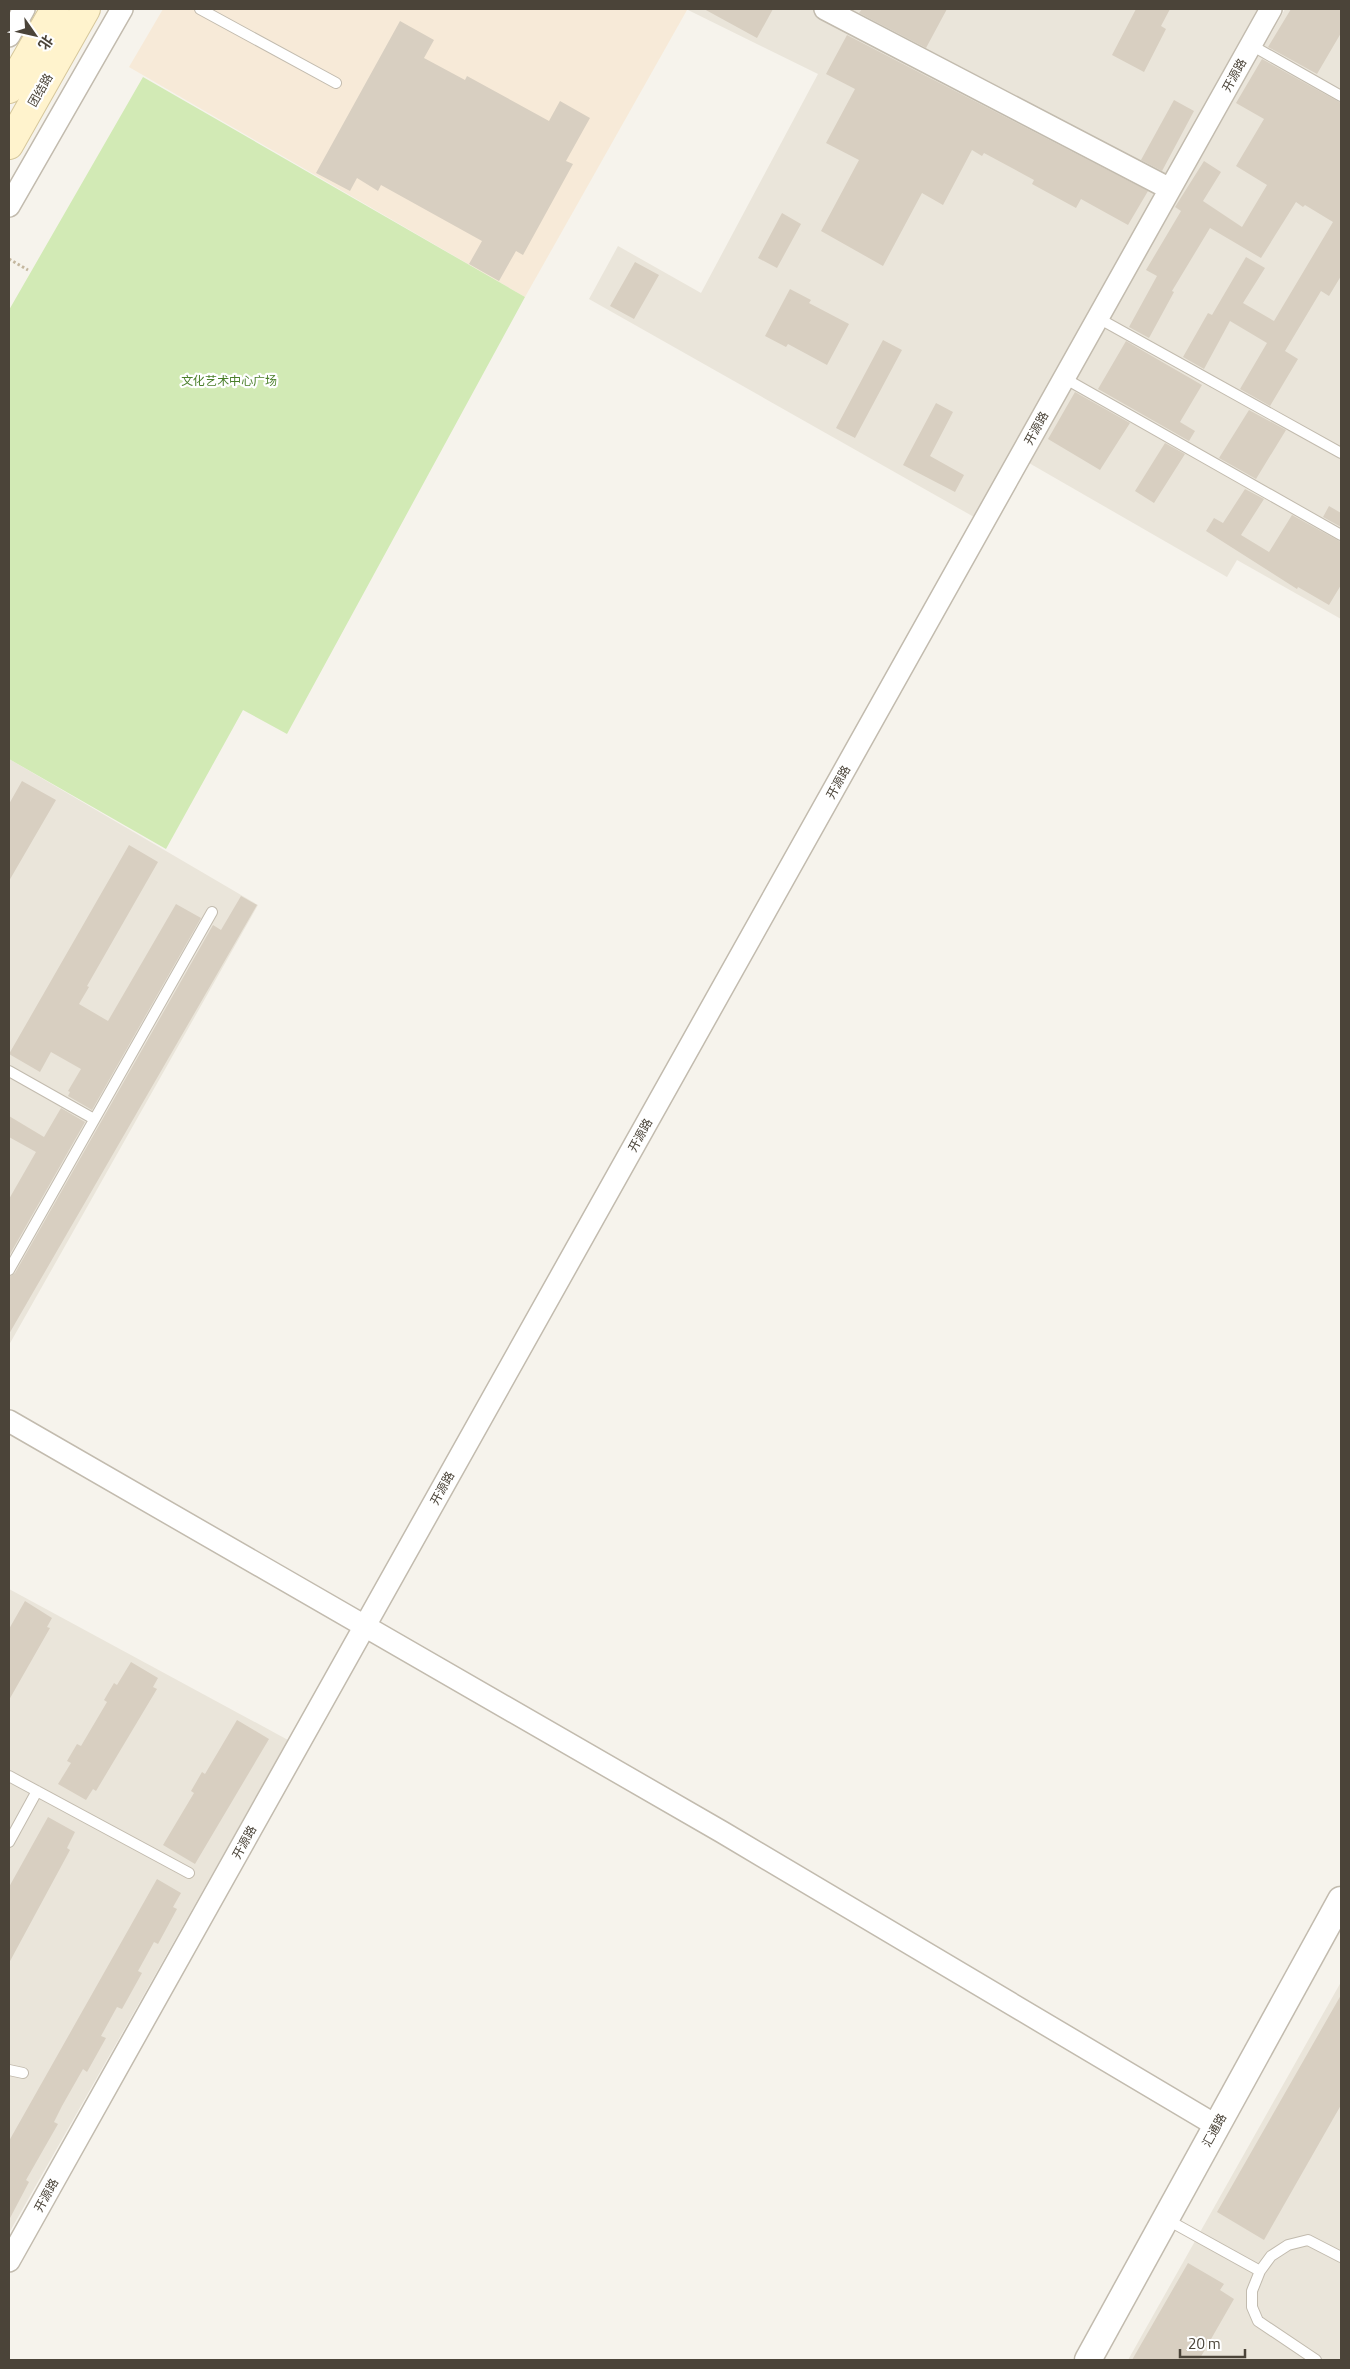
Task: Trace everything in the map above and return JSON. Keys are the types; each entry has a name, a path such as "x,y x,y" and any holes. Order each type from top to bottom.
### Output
{"main road":[{"path":"9,89 55,9"},
{"name":"团结路","path":"9,145 86,9"}],"street":[{"path":"9,36 24,9"},
{"path":"9,206 122,9"},
{"path":"826,9 1170,189"},
{"name":"开源路","path":"9,2261 1271,9"},
{"path":"9,1421 722,1832 1217,2126"},
{"name":"汇通路","path":"1088,2360 1341,1900"}],"lane":[{"path":"200,9 336,83"},
{"path":"1251,45 1341,96"},
{"path":"1098,318 1341,453"},
{"path":"1064,378 1341,535"},
{"path":"9,1270 212,912"},
{"path":"9,1071 94,1119"},
{"path":"9,1776 189,1873"},
{"path":"9,1842 37,1791"},
{"path":"9,2070 23,2072"},
{"path":"1166,2219 1260,2271"},
{"path":"1316,2360 1258,2321 1252,2307 1252,2292 1260,2271 1271,2256 1288,2245 1308,2240 1341,2257"}],"path":[{"path":"9,259 28,270"}],"shaded area":[{"path":"163,9 687,10 525,297 129,67"},
{"path":"686,9 1259,9 974,517 589,299 618,246 701,293 818,74"},
{"path":"1285,9 1341,9 1341,619 1237,560 1227,577 1029,463"},
{"path":"9,759 258,905 9,1345"},
{"path":"9,1589 288,1740 9,2233"},
{"path":"1341,1982 1341,2360 1128,2360"}],"green space":[{"name":"文化艺术中心广场","path":"143,77 525,297 287,734 243,710 166,849 9,759 9,310"}],"building":[{"path":"704,9 773,9 757,38"},
{"path":"862,9 947,9 926,48 859,13"},
{"path":"1136,9 1170,9 1161,26 1166,29 1144,72 1112,55"},
{"path":"1291,9 1341,9 1341,33 1317,74 1268,47"},
{"path":"400,21 434,40 424,58 465,80 467,76 549,121 560,101 590,118 566,161 573,164 523,255 516,251 499,281 469,264 482,241 381,185 378,191 357,178 350,191 316,173"},
{"path":"847,35 1148,191 1128,225 1081,199 1076,208 1032,184 1034,180 984,153 982,156 972,150 943,205 922,193 883,266 821,231 859,160 826,143 855,89 826,74"},
{"path":"1262,59 1341,103 1341,276 1329,296 1321,291 1285,351 1298,359 1270,406 1240,389 1267,343 1230,321 1204,369 1183,357 1208,313 1212,315 1246,257 1265,268 1243,303 1274,321 1333,222 1305,205 1303,207 1296,202 1261,258 1210,228 1172,291 1174,292 1149,338 1129,327 1157,276 1146,270 1181,211 1175,207 1204,161 1221,172 1203,201 1242,227 1267,185 1236,166 1264,119 1236,103"},
{"path":"1174,100 1194,111 1162,171 1141,160"},
{"path":"782,213 801,224 777,268 758,258"},
{"path":"635,262 659,275 634,319 610,306"},
{"path":"790,289 811,300 809,303 849,324 827,365 788,344 786,347 765,336"},
{"path":"883,340 902,350 855,438 836,428"},
{"path":"1126,341 1202,385 1180,422 1195,431 1189,441 1098,389"},
{"path":"1075,392 1130,423 1100,470 1048,439"},
{"path":"936,403 953,412 930,456 964,475 955,492 903,465"},
{"path":"1249,410 1286,430 1256,479 1219,458"},
{"path":"1165,443 1185,454 1154,503 1135,491"},
{"path":"1245,489 1264,499 1241,535 1269,552 1292,515 1341,542 1341,585 1329,605 1298,587 1297,589 1206,531 1214,518 1223,523"},
{"path":"1329,506 1341,513 1341,527 1323,517"},
{"path":"22,781 56,800 9,881 9,804"},
{"path":"129,845 158,862 87,986 89,987 79,1004 108,1021 176,904 201,918 92,1110 68,1096 70,1092 68,1091 81,1069 51,1052 40,1072 9,1054"},
{"path":"241,896 257,905 9,1334 9,1277 15,1273 213,925 221,930"},
{"path":"61,1108 85,1122 9,1256 9,1199 36,1152 9,1137 9,1116 44,1137"},
{"path":"25,1601 52,1618 47,1627 50,1628 9,1700 9,1629"},
{"path":"131,1662 158,1678 153,1687 157,1689 96,1791 93,1789 86,1800 58,1784 71,1763 67,1761 77,1744 81,1746 107,1702 104,1700 114,1683 117,1685"},
{"path":"237,1720 269,1739 195,1864 163,1845 194,1793 191,1791 202,1772 205,1774"},
{"path":"48,1817 75,1832 67,1848 70,1850 9,1963 9,1887"},
{"path":"157,1879 181,1893 173,1907 177,1909 158,1944 154,1942 138,1971 142,1973 122,2009 117,2007 101,2036 106,2038 87,2072 83,2069 62,2106 54,2122 58,2124 26,2180 29,2182 9,2220 9,2141"},
{"path":"1341,1995 1341,2105 1264,2240 1217,2212"},
{"path":"1188,2263 1224,2284 1220,2290 1234,2299 1199,2360 1132,2360"}]}
